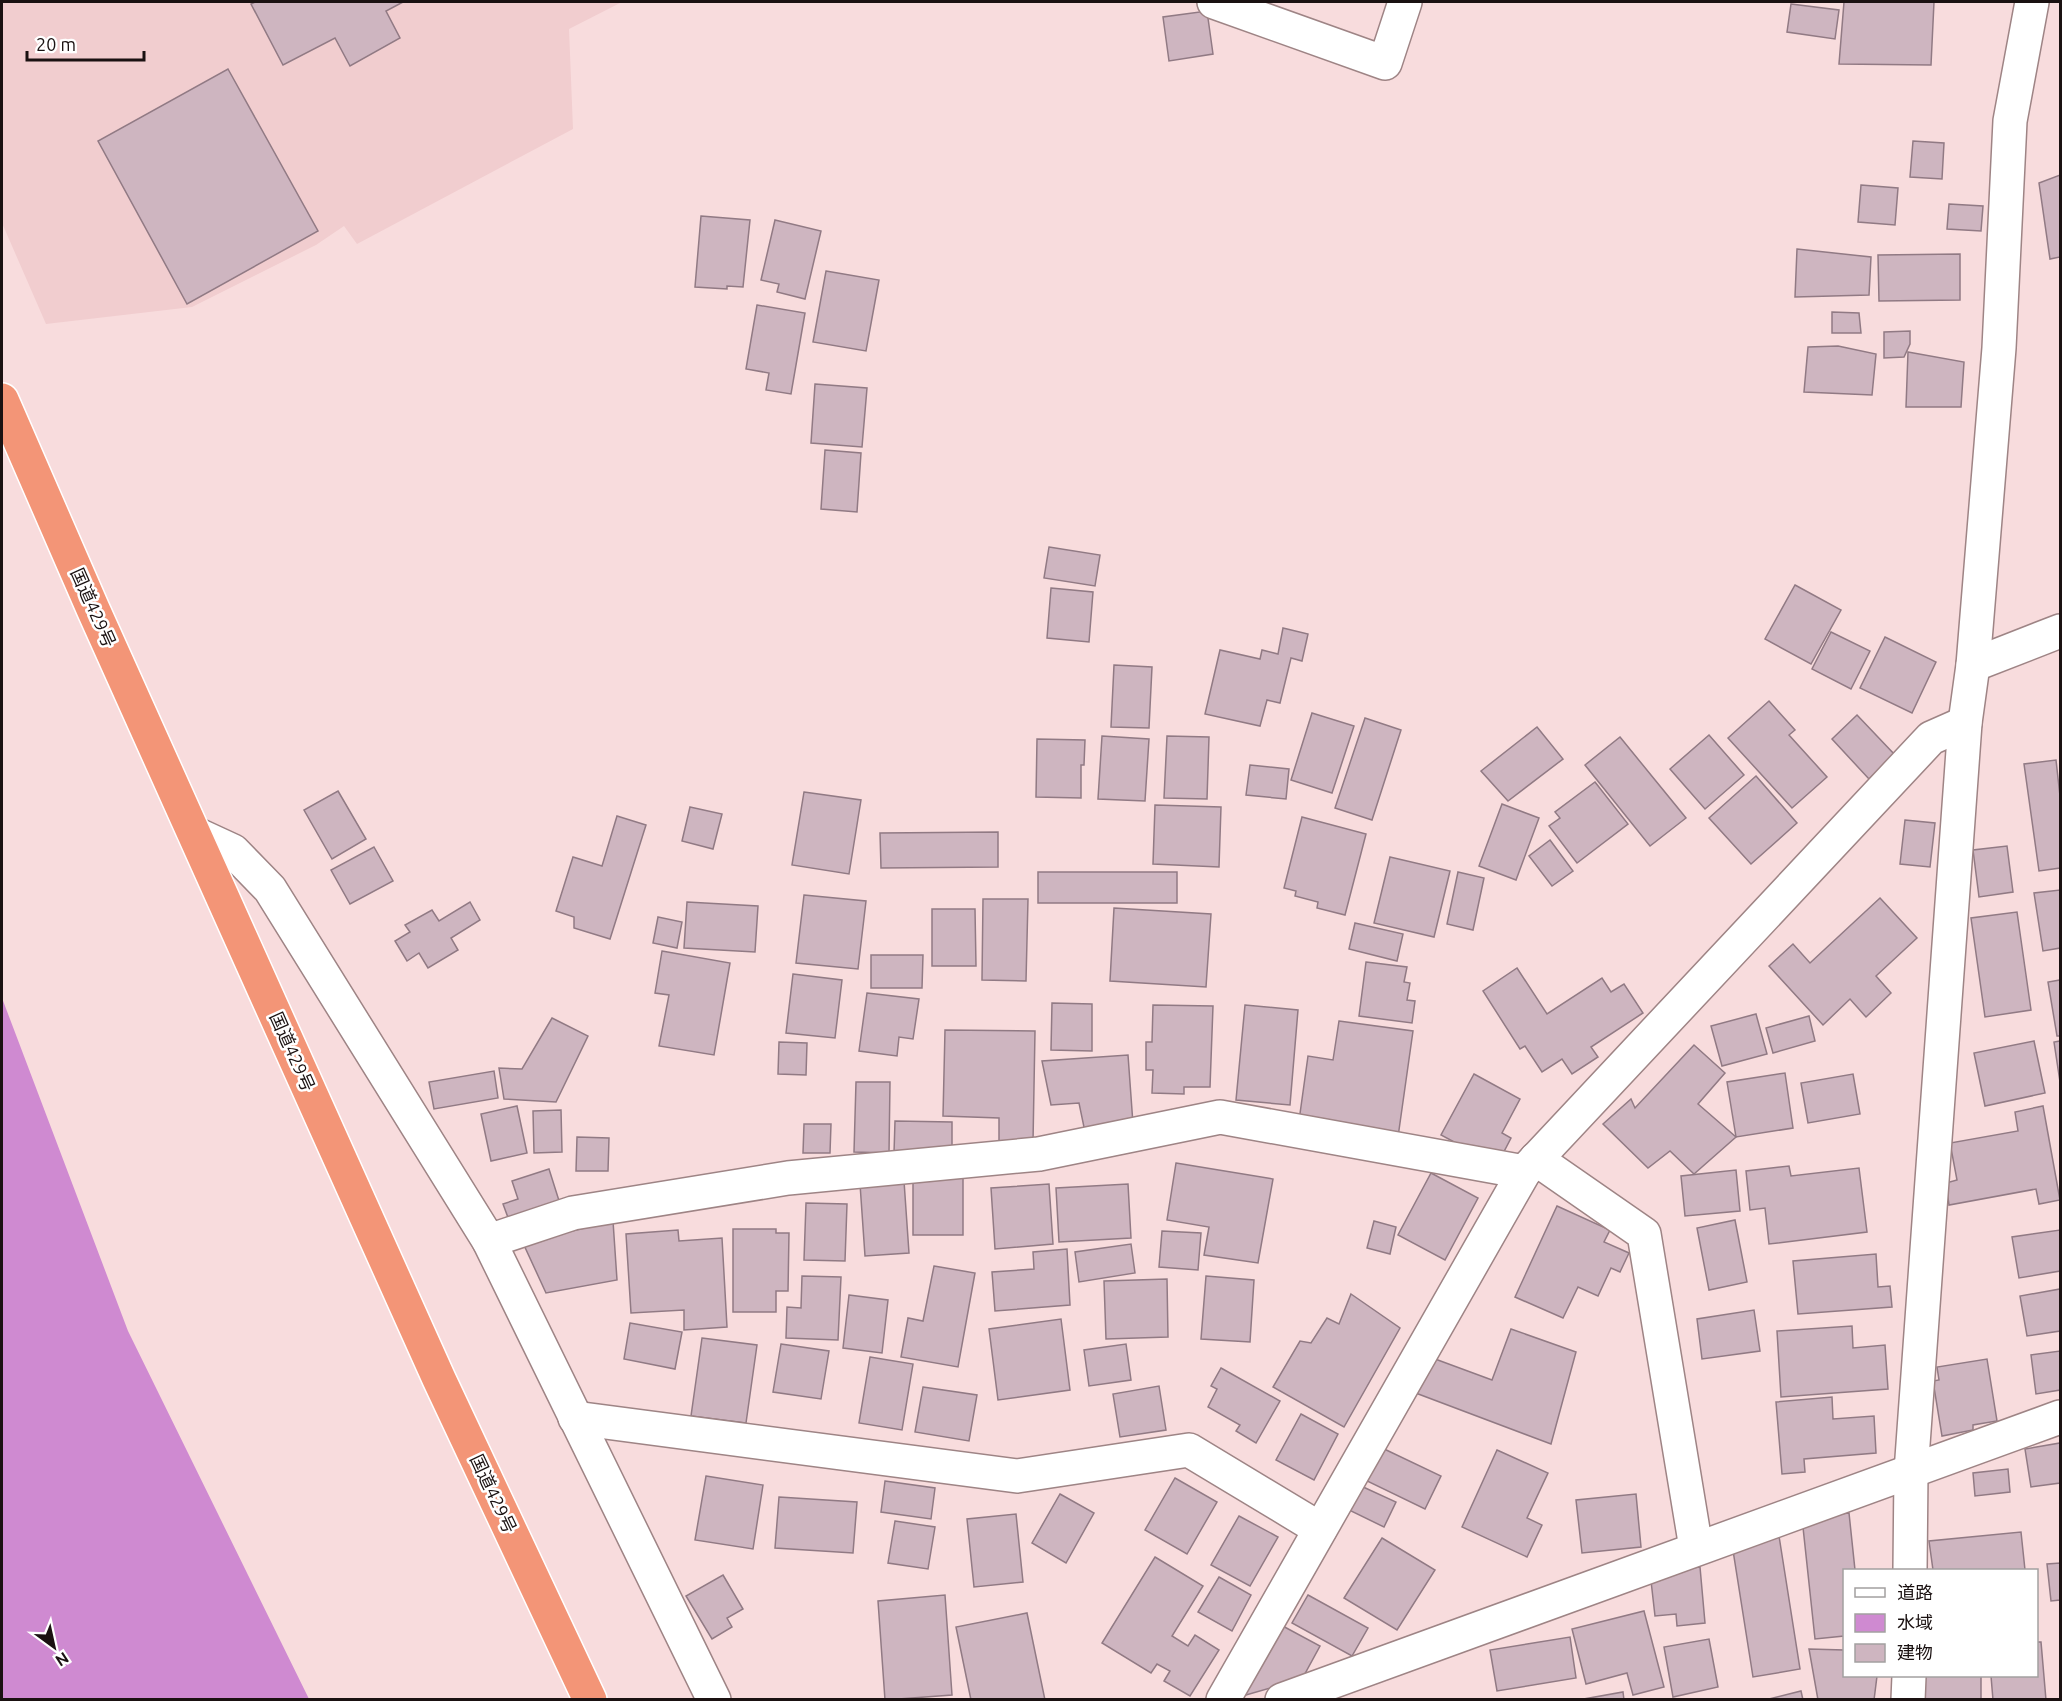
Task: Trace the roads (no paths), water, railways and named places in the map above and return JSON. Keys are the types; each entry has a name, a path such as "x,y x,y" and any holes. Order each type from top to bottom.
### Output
{"highway":[{"name":"国道429号","path":"2,400 439,1380 590,1700"}],"street":[{"path":"1214,2 1385,63 1405,2"},
{"path":"1910,1569 1911,1472 1965,723 1973,665 1999,348 2010,120 2032,2"},
{"path":"1973,665 2061,631"},
{"path":"1223,1700 1530,1165 1930,738 1965,723"},
{"path":"194,833 233,851 270,890 489,1241 714,1700"},
{"path":"489,1241 573,1213 788,1178 1039,1154 1220,1117 1530,1165 1644,1234 1696,1548"},
{"path":"1282,1700 2061,1417"},
{"path":"575,1418 1017,1476 1189,1450 1320,1529"},
{"path":"1908,1700 1909,1677"}],"water":[{"path":"2,998 128,1331 309,1699 2,1699"}]}
